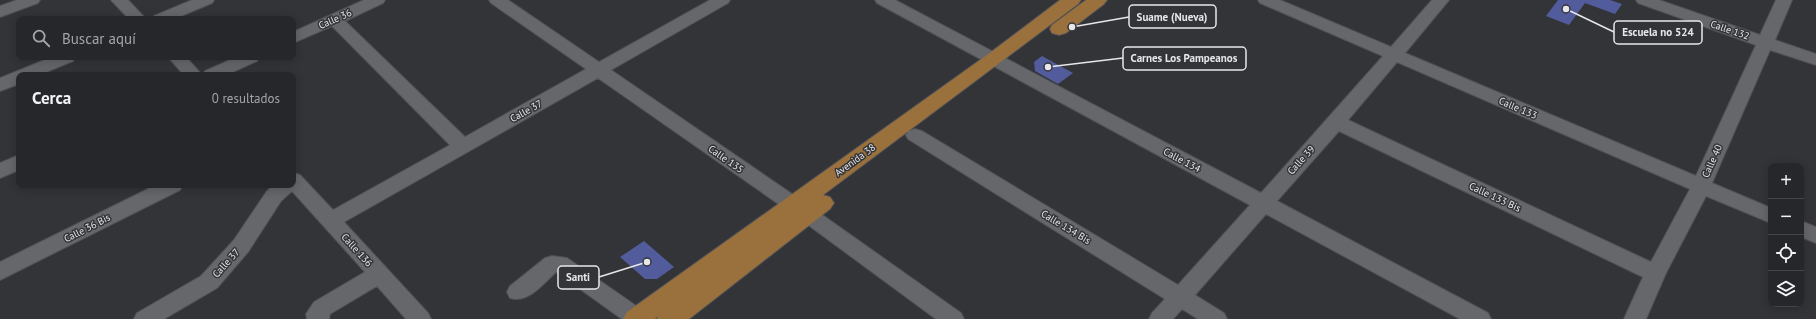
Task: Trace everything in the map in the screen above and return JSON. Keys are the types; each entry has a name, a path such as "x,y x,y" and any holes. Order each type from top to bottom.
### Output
{"main road":[{"name":"Avenida 38","path":"637,319 915,135 1001,63 1072,0"},
{"name":"Avenida 38","path":"670,319 800,210 1001,63 1098,0"}],"street":[{"path":"0,12 32,0"},
{"path":"119,0 135,16"},
{"path":"167,16 206,0"},
{"name":"Calle 36","path":"296,37 377,0"},
{"name":"Calle 135","path":"498,0 598,71 800,210 953,319"},
{"name":"Calle 37","path":"330,221 722,0"},
{"name":"Calle 134","path":"883,0 1480,319"},
{"name":"Calle 133","path":"1266,0 1768,215"},
{"name":"Calle 39","path":"1160,319 1262,203 1336,122 1441,0"},
{"name":"Calle 132","path":"1644,0 1816,60"},
{"name":"Calle 40","path":"1635,319 1655,273 1701,187 1764,42 1784,0"},
{"path":"334,20 463,146"},
{"path":"31,72 60,60"},
{"path":"179,60 191,72"},
{"path":"218,72 244,60"},
{"path":"0,85 16,78"},
{"name":"Calle 133 Bis","path":"1336,122 1655,273"},
{"name":"Calle 134 Bis","path":"915,135 1216,319"},
{"path":"0,171 16,163"},
{"name":"Calle 136","path":"296,186 420,319"},
{"name":"Calle 36 Bis","path":"0,272 167,188"},
{"name":"Calle 37","path":"145,319 209,282 224,267 241,246 274,196 284,188"},
{"path":"1804,230 1816,235"},
{"path":"518,292 552,264 560,264 637,319"},
{"path":"318,319 317,314 322,308 379,274"}],"building":[{"path":"1558,0 1610,0 1622,4 1615,14 1585,3 1569,25 1546,16"},
{"path":"1042,56 1073,73 1058,84 1035,71 1034,62"},
{"path":"644,241 674,267 657,279 645,279 620,257"}],"place":[{"name":"Escuela no 524","path":"1566,9"},
{"name":"Suame (Nueva)","path":"1072,27"},
{"name":"Carnes Los Pampeanos","path":"1048,67"},
{"name":"Santi","path":"647,262"}]}
